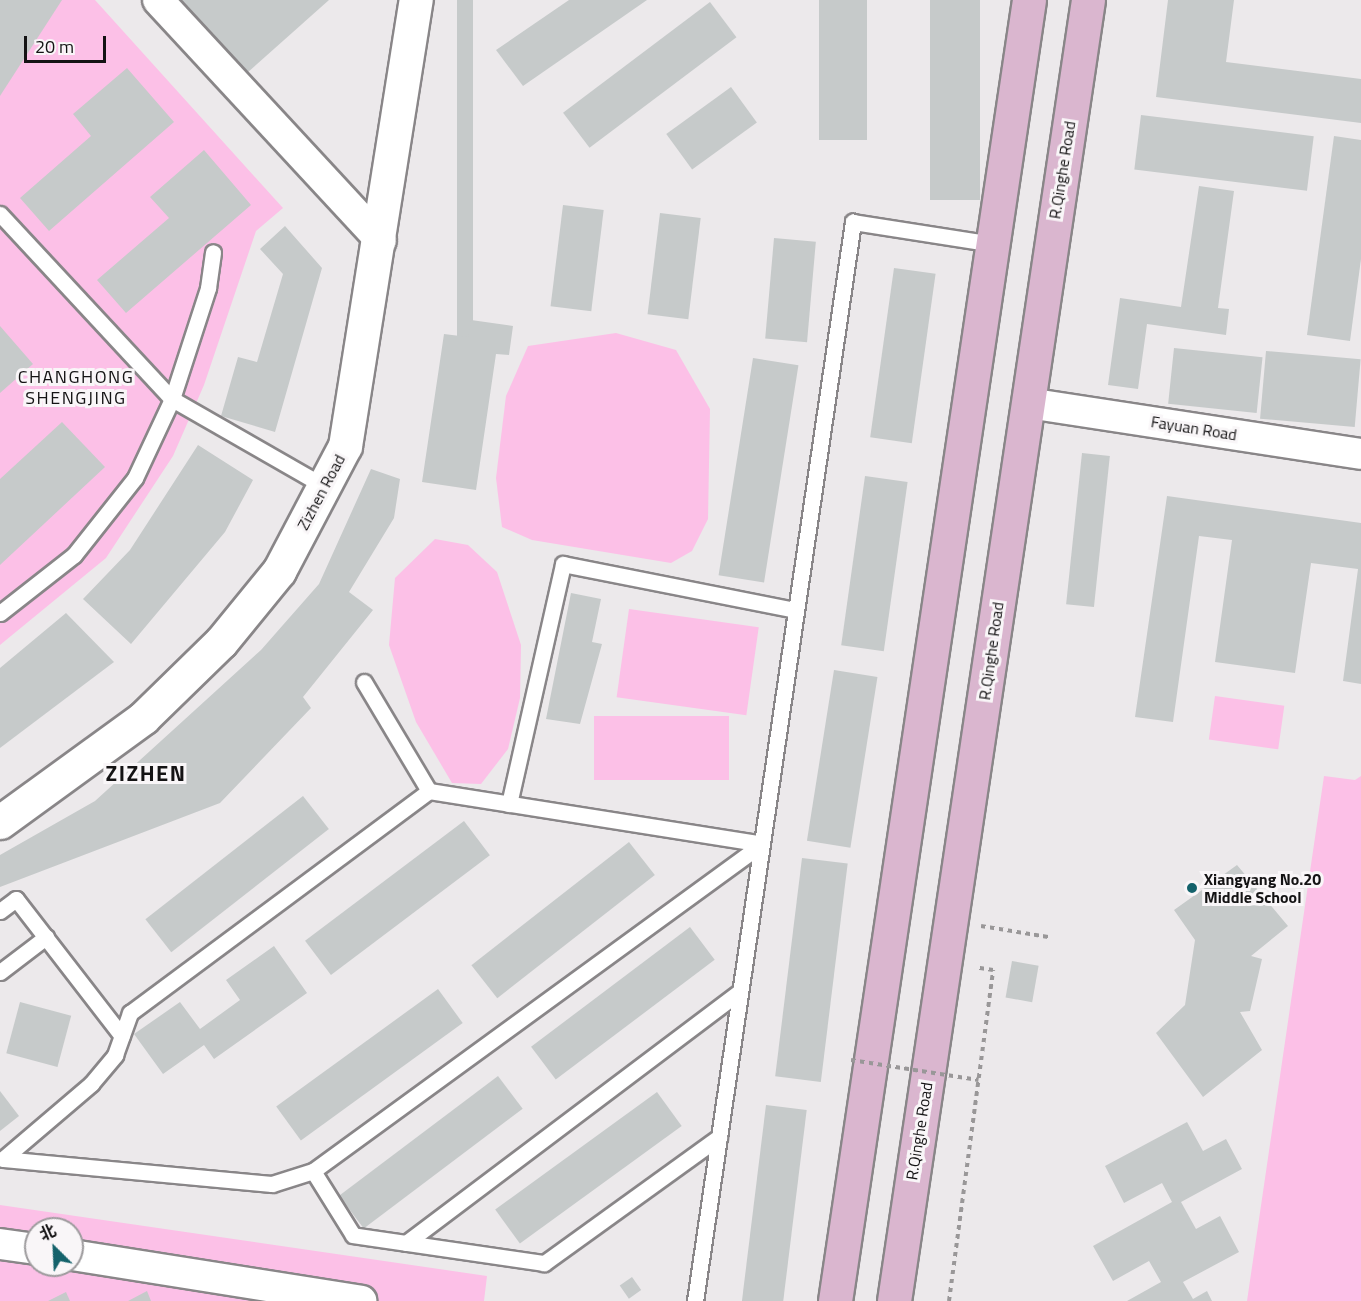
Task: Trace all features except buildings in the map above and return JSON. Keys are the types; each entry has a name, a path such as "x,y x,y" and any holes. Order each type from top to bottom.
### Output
{"main road":[{"path":"835,1301 1029,0"},
{"name":"R.Qinghe Road","path":"894,1301 1088,0"}],"street":[{"path":"158,0 381,241"},
{"name":"Zizhen Road","path":"0,822 143,718 221,642 279,571 345,446 381,241 416,0"},
{"name":"Fayuan Road","path":"1028,403 1361,454"},
{"path":"0,1244 24,1247"},
{"path":"84,1257 361,1301"}],"lane":[{"path":"0,214 172,399 324,486"},
{"path":"695,1301 853,222 993,244"},
{"path":"0,613 74,555 135,478 172,399 208,288 213,252"},
{"path":"509,804 563,564 796,610"},
{"path":"364,682 429,791"},
{"path":"2,1157 91,1084 115,1055 130,1013 429,791 762,844"},
{"path":"2,1157 272,1184 313,1171 762,844"},
{"path":"0,911 16,899 122,1036"},
{"path":"0,972 46,937"},
{"path":"406,1243 740,991"},
{"path":"313,1171 353,1234 544,1263 719,1137"}],"path":[{"path":"950,922 1048,937"},
{"path":"949,1301 993,970"},
{"path":"851,1060 978,1080"}],"shaded area":[{"path":"0,0 95,0 283,208 256,231 204,385 173,456 106,558 0,645"},
{"path":"616,333 676,350 710,409 708,519 692,551 671,563 532,540 502,527 496,478 506,396 528,346"},
{"path":"435,539 468,545 497,572 521,645 520,698 508,749 481,784 452,783 416,722 389,645 395,578"},
{"path":"629,609 759,627 746,715 617,697"},
{"path":"1215,696 1284,706 1278,749 1209,740"},
{"path":"594,716 729,716 729,780 594,780"},
{"path":"1324,776 1355,780 1361,776 1361,1301 1247,1301"},
{"path":"0,1205 82,1217 24,1217 24,1277 84,1277 84,1217 487,1276 484,1301 0,1301"}],"place":[{"name":"Xiangyang No.20 Middle School","path":"1192,888"}],"district":[{"name":"CHANGHONG SHENGJING","path":"76,388"},
{"name":"ZIZHEN","path":"146,774"}]}
